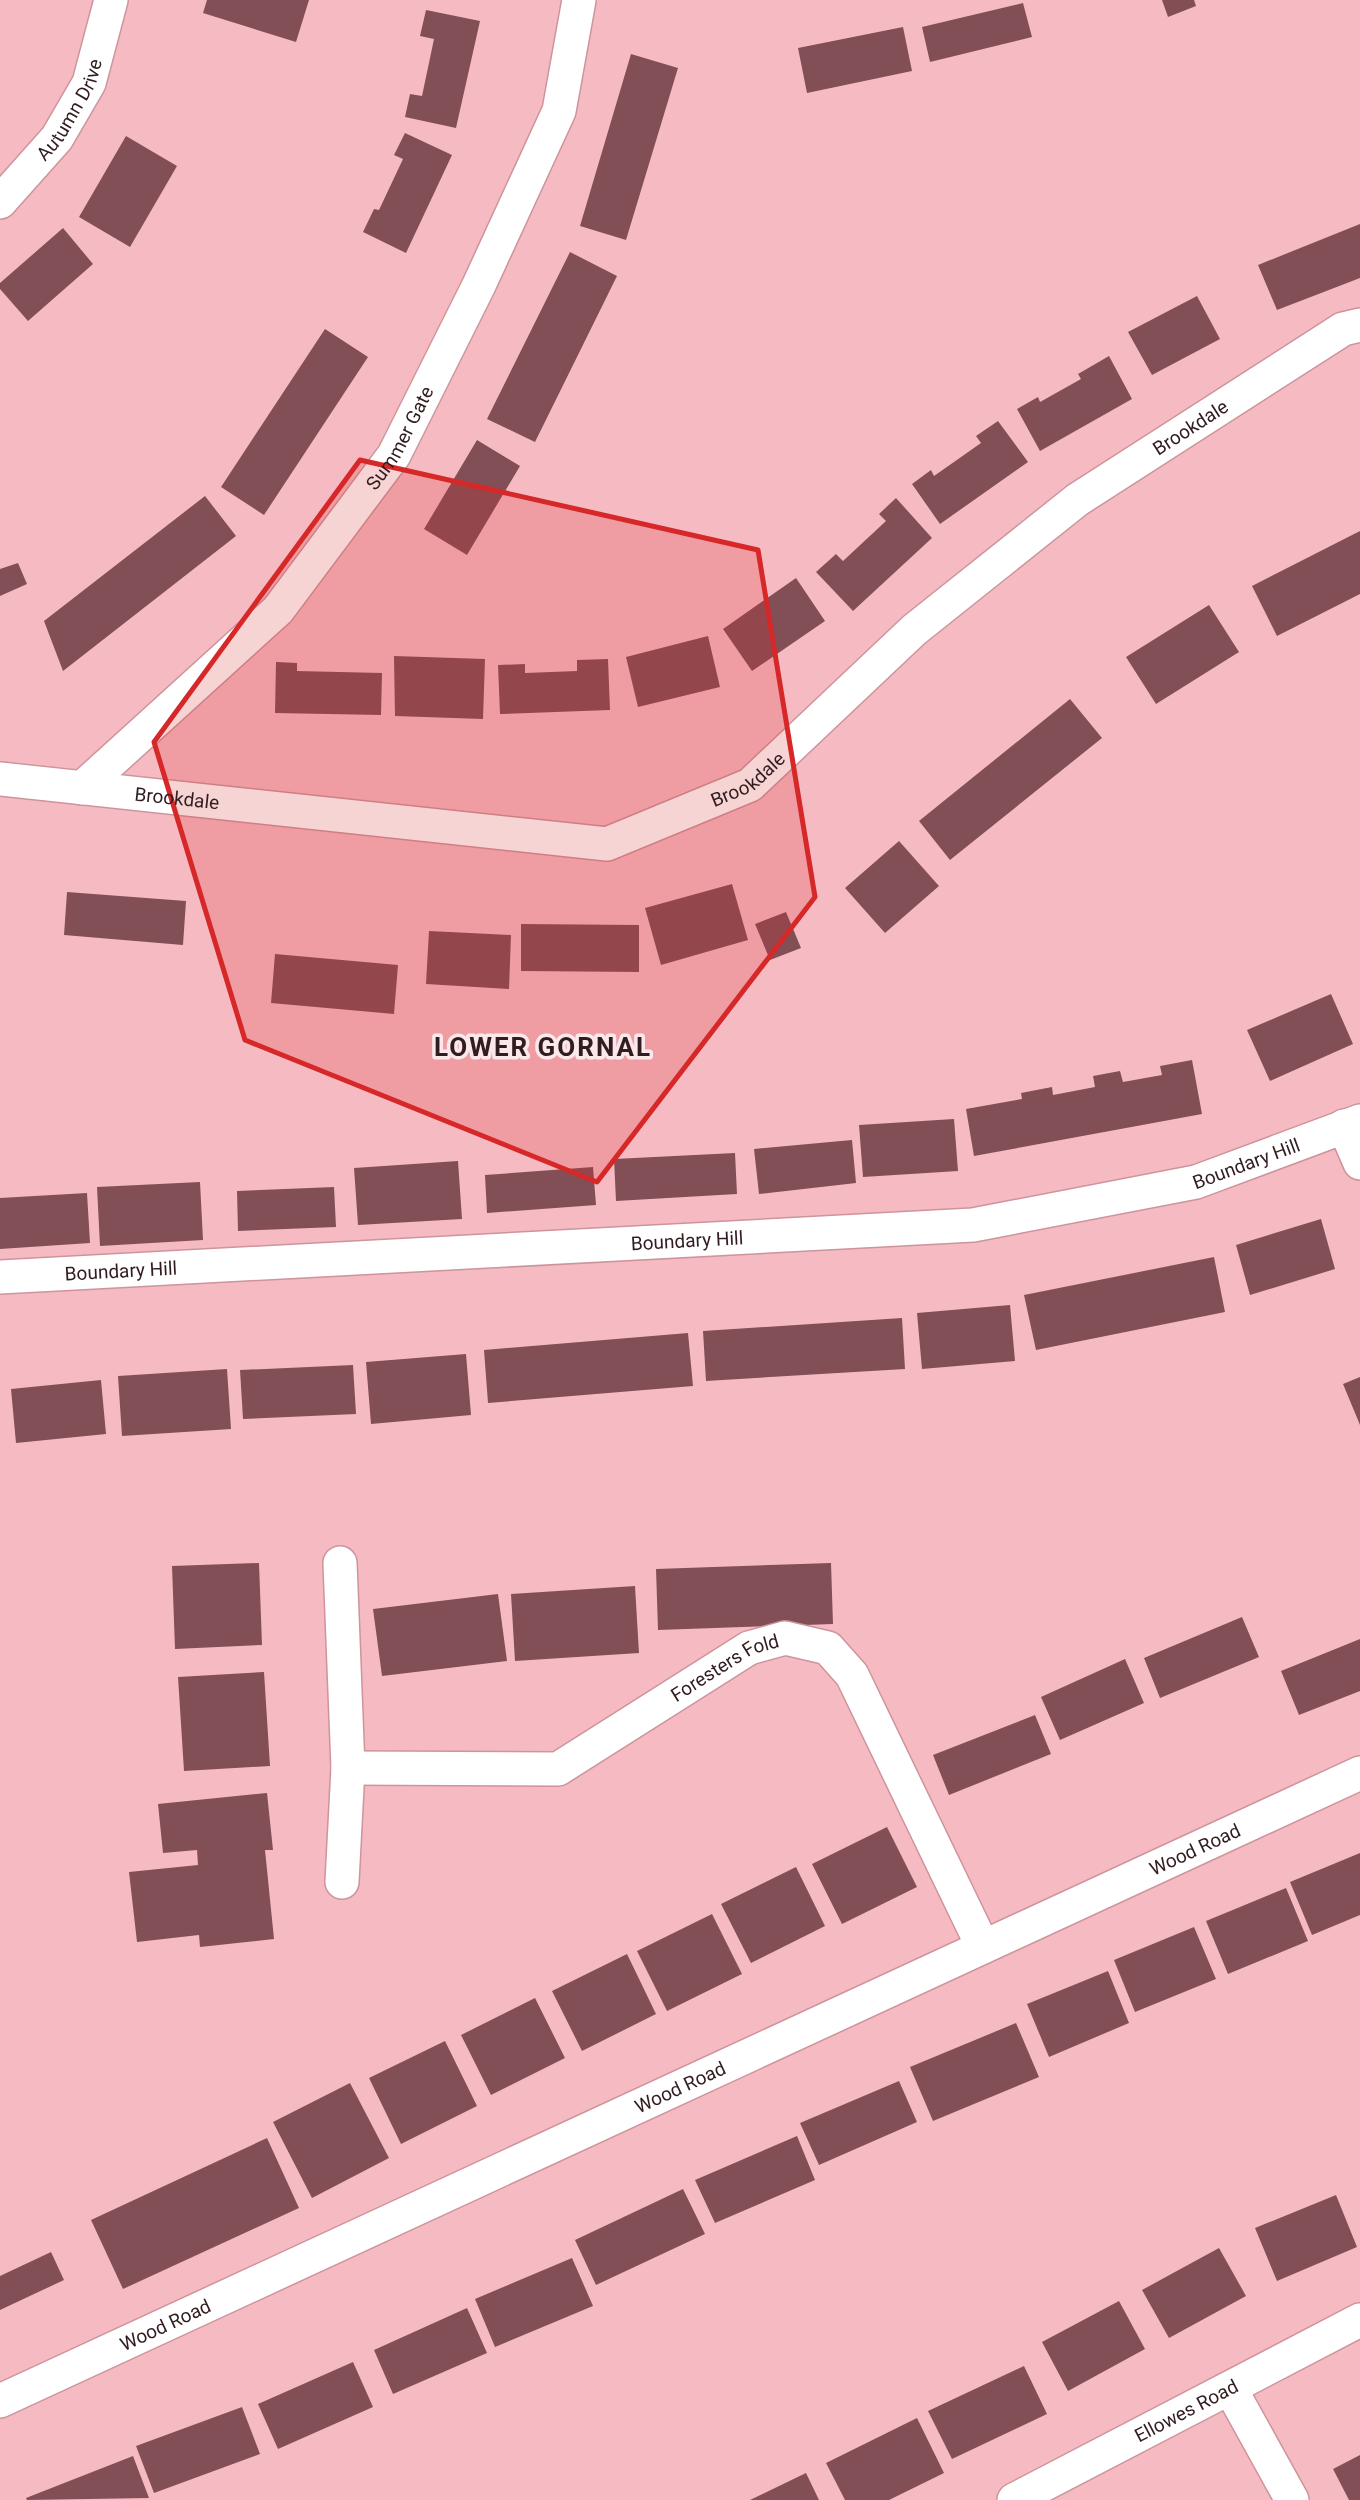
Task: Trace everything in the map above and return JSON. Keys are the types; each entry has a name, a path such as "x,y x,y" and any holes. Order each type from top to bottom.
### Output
{"street":[{"name":"Autumn Drive","path":"0,202 57,138 89,83 111,0"},
{"name":"Summer Gate","path":"82,788 278,610 394,455 479,285 559,111 579,0"},
{"name":"Brookdale","path":"0,779 607,844 750,785 914,630 1077,500 1343,329 1360,324"},
{"path":"1352,1123 1360,1163"},
{"name":"Boundary Hill","path":"0,1277 973,1225 1196,1182 1352,1123"},
{"path":"340,1563 348,1768 342,1882"},
{"name":"Foresters Fold","path":"348,1768 558,1769 749,1647 786,1638 828,1648 852,1675 983,1947"},
{"name":"Wood Road","path":"0,2401 1360,1773"},
{"name":"Ellowes Road","path":"1014,2500 1360,2320"},
{"path":"1230,2388 1292,2500"}],"highlighted area":[{"path":"360,460 758,550 815,897 597,1182 245,1040 154,742"}],"building":[{"path":"207,0 309,0 296,42 203,13"},
{"path":"1162,0 1194,0 1196,6 1168,17"},
{"path":"1023,3 1032,37 930,62 922,27"},
{"path":"426,10 480,21 456,128 405,117 410,94 422,96 434,39 420,36"},
{"path":"903,27 912,71 807,93 798,48"},
{"path":"631,54 678,68 626,240 580,226"},
{"path":"405,133 452,155 406,253 363,232 374,209 379,210 403,159 394,155"},
{"path":"126,136 177,166 130,247 79,217"},
{"path":"1360,224 1360,278 1277,310 1258,265"},
{"path":"63,228 93,264 28,321 0,289 0,283"},
{"path":"570,252 617,276 535,442 487,419"},
{"path":"1197,296 1220,339 1152,375 1128,332"},
{"path":"325,329 368,357 264,515 221,487"},
{"path":"1109,356 1132,399 1040,451 1017,409 1038,397 1040,402 1081,379 1078,374"},
{"path":"998,421 1028,462 940,524 912,484 931,470 934,476 981,443 976,436"},
{"path":"477,440 520,466 467,555 424,529"},
{"path":"205,496 236,536 63,671 44,621"},
{"path":"896,498 932,538 853,611 816,572 836,554 843,561 886,521 879,514"},
{"path":"1360,531 1360,594 1277,636 1252,586"},
{"path":"18,563 27,584 0,596 0,569"},
{"path":"796,578 825,621 752,671 723,629"},
{"path":"1209,605 1239,652 1156,704 1126,657"},
{"path":"708,636 720,687 638,707 626,657"},
{"path":"394,656 485,659 483,719 395,716"},
{"path":"608,659 610,710 500,714 498,665 525,664 525,673 577,671 577,660"},
{"path":"276,662 297,663 297,671 382,673 381,715 275,713"},
{"path":"1070,699 1102,738 950,860 919,821"},
{"path":"899,841 939,886 885,933 845,888"},
{"path":"732,884 748,940 661,965 645,908"},
{"path":"67,892 186,901 183,945 64,935"},
{"path":"786,912 801,948 770,960 755,924"},
{"path":"521,924 639,925 639,972 521,971"},
{"path":"429,931 511,935 509,989 426,984"},
{"path":"275,954 398,965 394,1014 271,1003"},
{"path":"1331,994 1353,1044 1270,1081 1247,1030"},
{"path":"1192,1060 1202,1114 974,1156 966,1109 1022,1099 1021,1093 1052,1087 1053,1095 1095,1087 1093,1076 1120,1071 1123,1082 1162,1075 1160,1066"},
{"path":"954,1119 958,1171 863,1177 859,1125"},
{"path":"852,1140 856,1183 759,1194 754,1149"},
{"path":"735,1153 737,1194 616,1201 614,1159"},
{"path":"458,1161 462,1219 358,1225 354,1168"},
{"path":"593,1167 596,1205 487,1213 485,1175"},
{"path":"200,1182 203,1240 100,1246 97,1187"},
{"path":"334,1187 336,1227 238,1231 237,1191"},
{"path":"87,1193 90,1243 0,1249 0,1198"},
{"path":"1321,1219 1335,1269 1250,1295 1236,1245"},
{"path":"1214,1257 1225,1312 1036,1350 1024,1295"},
{"path":"1010,1305 1015,1361 922,1369 917,1313"},
{"path":"902,1318 905,1369 706,1381 703,1331"},
{"path":"688,1333 693,1386 488,1403 484,1350"},
{"path":"466,1354 471,1415 371,1424 366,1362"},
{"path":"353,1365 356,1414 243,1419 240,1370"},
{"path":"227,1369 231,1429 122,1436 118,1376"},
{"path":"1360,1377 1360,1425 1343,1384"},
{"path":"101,1380 106,1434 16,1443 11,1389"},
{"path":"259,1563 262,1645 175,1649 172,1566"},
{"path":"831,1563 833,1624 658,1630 656,1569"},
{"path":"635,1586 639,1653 515,1661 511,1594"},
{"path":"498,1594 507,1661 382,1676 373,1609"},
{"path":"1242,1617 1259,1657 1160,1698 1144,1658"},
{"path":"1360,1639 1360,1691 1299,1715 1281,1671"},
{"path":"1125,1659 1144,1703 1060,1740 1041,1697"},
{"path":"264,1672 270,1766 184,1771 178,1677"},
{"path":"1035,1715 1051,1754 949,1795 933,1755"},
{"path":"267,1793 273,1850 265,1850 274,1939 200,1947 199,1935 137,1942 129,1872 198,1865 197,1850 163,1853 158,1804"},
{"path":"887,1827 917,1887 842,1924 812,1864"},
{"path":"1360,1853 1360,1915 1312,1935 1290,1882"},
{"path":"796,1867 825,1926 751,1963 721,1904"},
{"path":"1286,1888 1308,1941 1228,1974 1206,1921"},
{"path":"712,1914 742,1974 667,2011 637,1951"},
{"path":"1194,1927 1216,1979 1135,2012 1114,1960"},
{"path":"627,1954 656,2014 582,2051 552,1991"},
{"path":"1108,1971 1129,2023 1049,2057 1027,2004"},
{"path":"535,1998 565,2058 491,2095 461,2035"},
{"path":"1016,2023 1039,2077 933,2121 910,2067"},
{"path":"445,2041 477,2106 401,2144 369,2078"},
{"path":"899,2081 917,2122 819,2165 800,2123"},
{"path":"350,2083 389,2158 312,2198 273,2122"},
{"path":"797,2136 815,2180 715,2223 695,2180"},
{"path":"267,2138 299,2208 123,2289 91,2220"},
{"path":"683,2189 705,2234 596,2285 575,2240"},
{"path":"1336,2195 1357,2247 1277,2281 1255,2228"},
{"path":"1219,2248 1246,2296 1169,2338 1142,2290"},
{"path":"51,2252 64,2280 0,2310 0,2276"},
{"path":"572,2258 593,2306 495,2347 475,2299"},
{"path":"1119,2301 1145,2349 1068,2391 1042,2342"},
{"path":"467,2308 487,2353 393,2394 374,2350"},
{"path":"353,2362 373,2407 278,2449 258,2404"},
{"path":"1024,2366 1047,2414 952,2459 928,2411"},
{"path":"242,2407 260,2454 154,2493 136,2446"},
{"path":"917,2418 944,2473 889,2500 845,2500 826,2463"},
{"path":"1360,2455 1360,2500 1349,2500 1333,2469"},
{"path":"133,2456 149,2498 26,2498"},
{"path":"806,2473 819,2500 750,2500"}],"district":[{"name":"LOWER GORNAL","path":"543,1047"}]}
